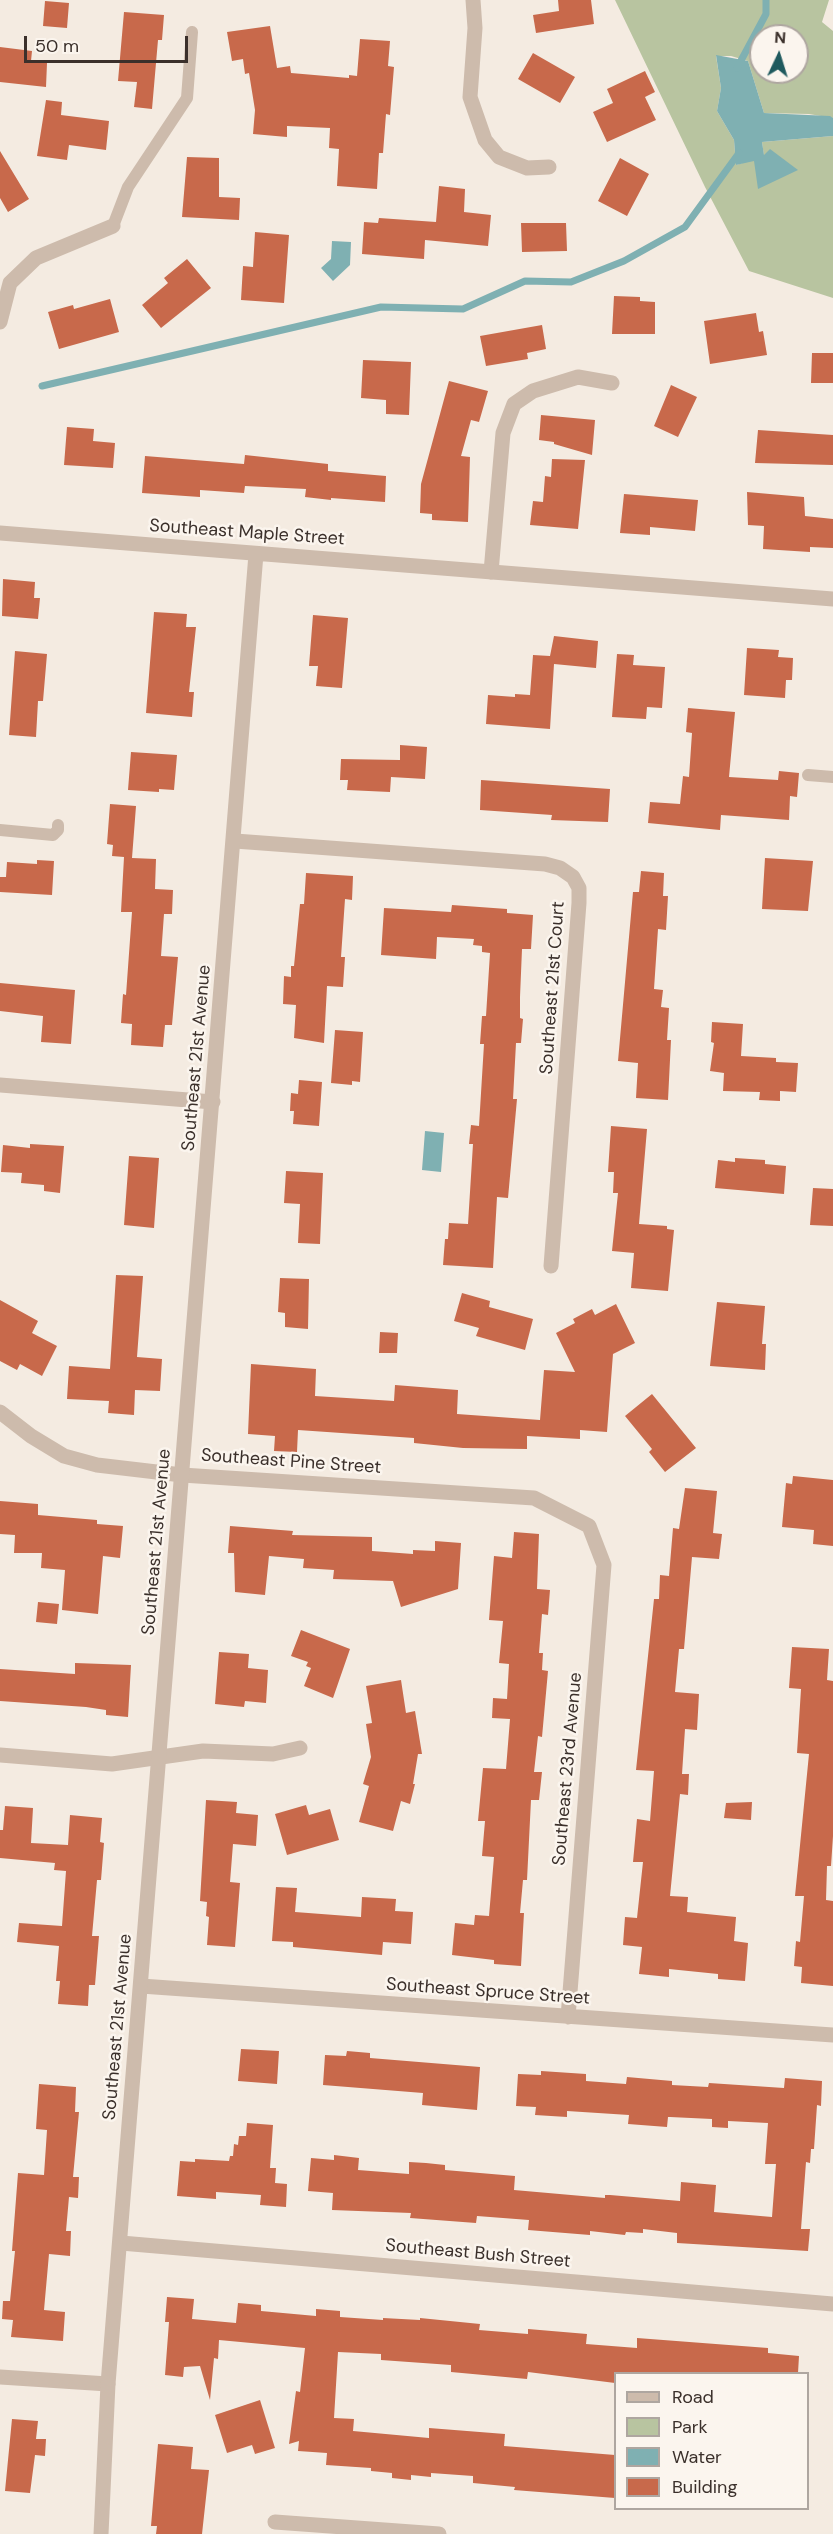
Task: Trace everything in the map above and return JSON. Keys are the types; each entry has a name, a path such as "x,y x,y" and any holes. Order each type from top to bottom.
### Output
{"street":[{"path":"473,0 475,28 470,98 485,140 499,157 527,168 549,167"},
{"path":"0,322 10,283 36,258 113,226"},
{"path":"491,572 503,433 514,404 532,391 578,377 612,383"},
{"name":"Southeast Maple Street","path":"0,533 833,599"},
{"name":"Southeast 21st Avenue","path":"100,2534 108,2384 235,841 256,554"},
{"name":"Southeast 21st Court","path":"235,841 545,864 560,868 573,877 579,888 579,903 551,1266"},
{"path":"0,1085 213,1102"},
{"name":"Southeast Pine Street","path":"0,1412 30,1436 64,1456 97,1465 182,1475 534,1498 589,1526"},
{"name":"Southeast 23rd Avenue","path":"568,2017 604,1564 589,1526"},
{"path":"0,1755 112,1764 160,1759 203,1751 273,1754 300,1748"},
{"name":"Southeast Spruce Street","path":"141,1986 833,2035"},
{"name":"Southeast Bush Street","path":"121,2244 833,2304"},
{"path":"0,2376 108,2384"},
{"path":"275,2522 440,2534"}],"lane":[{"path":"113,226 128,187 187,98 192,32"},
{"path":"808,775 833,777"},
{"path":"0,830 53,835 58,830 58,825"}],"green space":[{"path":"615,0 829,0 822,22 833,31 833,118 809,114 764,113 755,84 809,84 809,24 749,24 749,64 748,61 731,56 716,56 721,88 717,111 734,140 736,165 764,156 762,142 833,136 833,298 749,271 705,187"}],"water":[{"path":"716,55 748,61 749,84 755,84 764,113 830,116 833,118 833,136 762,142 764,155 770,149 798,170 758,189 754,161 736,165 734,140 717,111 721,88"},
{"path":"332,241 351,242 350,265 333,281 321,268 331,259"},
{"path":"425,1131 444,1133 441,1172 422,1170"}],"building":[{"path":"558,0 591,0 594,24 536,33 533,15 559,11"},
{"path":"45,1 69,3 67,28 43,26"},
{"path":"124,12 164,15 162,40 158,40 152,109 134,107 137,82 118,81"},
{"path":"270,26 277,68 290,66 291,73 349,78 349,75 357,76 360,39 390,41 388,66 394,67 390,115 386,114 383,153 379,153 377,189 337,186 339,149 329,148 330,128 287,126 287,137 253,134 255,110 249,73 245,74 243,59 232,61 227,32"},
{"path":"0,47 32,51 31,61 47,63 46,87 0,82"},
{"path":"533,53 575,77 560,103 518,79"},
{"path":"645,71 655,92 645,97 656,120 607,142 593,112 613,103 607,89"},
{"path":"46,100 62,102 61,115 109,121 106,150 69,145 67,160 37,156"},
{"path":"0,151 29,199 8,212 0,198"},
{"path":"187,157 219,158 219,197 240,198 239,220 182,217"},
{"path":"620,158 649,174 627,216 598,201"},
{"path":"439,186 465,189 464,212 491,215 488,246 425,240 424,259 362,254 364,222 378,223 379,218 436,222"},
{"path":"521,223 566,223 567,251 522,252"},
{"path":"255,232 289,235 284,303 241,300 243,266 253,267"},
{"path":"187,259 211,288 161,328 142,305 168,283 164,278"},
{"path":"614,296 640,297 640,301 655,302 655,334 612,334"},
{"path":"110,299 119,332 59,349 48,312 73,305 74,309"},
{"path":"756,313 759,332 763,331 767,355 710,364 704,321"},
{"path":"542,325 546,349 527,353 528,359 486,366 480,336"},
{"path":"812,353 833,353 833,383 811,383"},
{"path":"363,360 411,362 409,415 386,414 386,400 361,398"},
{"path":"449,381 488,391 479,422 471,420 461,456 470,457 468,522 432,520 432,514 420,513 421,484"},
{"path":"671,385 697,397 678,437 654,426"},
{"path":"541,415 595,420 592,455 554,444 554,442 539,440"},
{"path":"67,427 94,429 93,441 115,443 113,468 64,465"},
{"path":"758,430 833,435 833,465 755,463"},
{"path":"245,455 328,464 328,471 386,476 385,502 331,498 331,500 305,497 306,489 245,486 244,493 200,490 200,497 142,493 145,456 244,464"},
{"path":"552,459 585,460 578,529 530,525 533,501 543,502 545,476 551,477"},
{"path":"747,492 804,497 805,516 833,519 833,548 810,547 810,552 763,549 764,526 748,525"},
{"path":"624,494 698,500 695,531 650,527 650,535 620,533"},
{"path":"3,579 35,582 34,598 40,598 38,619 2,616"},
{"path":"154,612 187,614 186,627 196,627 189,692 194,692 192,717 146,713"},
{"path":"313,615 348,618 342,688 316,686 318,666 309,666"},
{"path":"554,636 598,641 596,668 554,664 550,729 486,724 488,695 515,697 515,694 530,695 533,655 550,656"},
{"path":"747,648 779,650 778,657 793,658 792,680 786,680 785,698 744,695"},
{"path":"15,651 47,654 43,701 38,701 36,737 9,735"},
{"path":"617,654 634,655 633,665 665,667 662,708 647,707 646,719 612,717"},
{"path":"688,708 735,712 729,777 778,780 779,771 799,773 797,797 790,796 789,820 721,815 720,830 648,823 650,802 680,804 683,776 689,777 692,733 686,732"},
{"path":"400,745 427,747 425,779 391,777 390,792 347,790 348,780 340,780 341,759 400,760"},
{"path":"131,752 177,755 174,790 159,789 159,792 128,790"},
{"path":"481,780 610,789 608,822 551,820 552,815 480,810"},
{"path":"110,804 136,806 132,858 156,859 155,889 173,890 172,914 164,914 161,956 178,957 172,1025 165,1025 163,1047 131,1045 132,1024 121,1023 123,994 126,995 132,912 121,912 124,857 112,856 113,845 107,844"},
{"path":"765,858 813,861 808,911 762,909"},
{"path":"37,860 54,861 52,895 0,892 0,877 6,877 7,862 37,864"},
{"path":"641,871 664,873 663,896 668,896 666,930 658,929 654,989 663,990 661,1007 669,1008 667,1040 671,1040 668,1100 636,1098 638,1063 618,1061 633,892 639,892"},
{"path":"306,873 353,876 352,900 345,899 341,957 345,957 343,987 327,986 324,1043 294,1038 296,1005 283,1004 284,976 291,977 291,966 294,966 300,904 304,904"},
{"path":"452,905 507,909 507,913 533,915 531,949 522,949 520,1018 523,1019 521,1043 516,1043 513,1099 517,1099 508,1198 497,1197 493,1268 443,1265 449,1223 468,1224 473,1144 469,1144 471,1125 479,1126 484,1044 480,1044 482,1016 486,1016 490,953 482,952 482,946 473,945 474,939 437,937 436,959 381,955 384,908 451,912"},
{"path":"0,983 75,990 71,1044 41,1042 43,1016 0,1011"},
{"path":"712,1022 743,1024 741,1056 776,1058 776,1062 798,1063 796,1092 780,1091 780,1101 759,1100 760,1092 723,1091 724,1073 710,1071 714,1043 711,1042"},
{"path":"335,1030 363,1032 360,1082 352,1081 352,1085 331,1083"},
{"path":"299,1080 322,1082 319,1126 293,1124 294,1111 290,1111 291,1093 298,1094"},
{"path":"611,1126 647,1129 639,1224 667,1226 667,1229 674,1230 668,1291 631,1288 634,1253 612,1251 618,1193 613,1193 614,1172 608,1172"},
{"path":"30,1144 64,1146 60,1193 44,1191 44,1185 21,1183 22,1173 1,1172 3,1145 30,1148"},
{"path":"129,1156 159,1158 154,1228 124,1225"},
{"path":"735,1158 765,1160 765,1164 786,1166 784,1194 715,1188 718,1160 735,1162"},
{"path":"286,1171 323,1173 320,1244 298,1243 300,1204 284,1203"},
{"path":"813,1188 833,1189 833,1226 810,1225"},
{"path":"116,1275 143,1276 137,1357 162,1359 160,1391 135,1390 134,1415 108,1413 109,1401 67,1399 69,1366 110,1369"},
{"path":"280,1278 309,1279 308,1329 285,1327 285,1313 278,1312"},
{"path":"462,1293 490,1301 489,1307 533,1319 525,1350 476,1336 479,1328 454,1321"},
{"path":"0,1300 38,1321 32,1333 57,1346 42,1376 20,1364 17,1370 0,1361"},
{"path":"717,1302 765,1306 762,1344 766,1344 765,1370 710,1366"},
{"path":"616,1304 635,1343 613,1354 607,1432 580,1430 580,1439 527,1436 527,1449 463,1448 414,1443 414,1438 298,1430 297,1452 274,1451 275,1436 248,1434 251,1364 316,1369 315,1396 394,1401 395,1385 458,1390 457,1414 540,1420 544,1370 575,1372 556,1333 575,1323 573,1319 592,1309 595,1315"},
{"path":"380,1332 398,1333 397,1353 379,1353"},
{"path":"652,1394 696,1448 665,1472 649,1452 652,1449 625,1416"},
{"path":"793,1476 833,1480 833,1546 813,1544 814,1530 782,1527 786,1483 792,1484"},
{"path":"685,1488 717,1491 713,1533 722,1534 719,1559 692,1557 684,1649 679,1649 675,1692 699,1694 697,1730 685,1729 682,1774 689,1774 688,1795 680,1794 670,1896 688,1897 687,1912 736,1917 734,1941 748,1943 745,1981 718,1979 718,1974 669,1969 669,1977 639,1974 642,1947 623,1945 625,1917 637,1918 643,1862 633,1862 637,1819 650,1821 654,1771 636,1770 654,1599 659,1599 660,1575 669,1576 673,1528 679,1529"},
{"path":"0,1501 38,1504 38,1515 97,1520 97,1524 123,1526 120,1558 103,1556 98,1614 62,1610 65,1570 41,1568 42,1553 14,1553 15,1535 0,1534"},
{"path":"230,1526 293,1531 292,1535 372,1537 372,1551 413,1554 413,1550 435,1551 435,1541 461,1543 458,1589 401,1607 393,1581 333,1579 334,1570 303,1568 304,1559 269,1556 265,1595 235,1592 234,1553 228,1553"},
{"path":"514,1532 539,1534 537,1589 550,1590 548,1615 542,1614 539,1653 543,1653 542,1670 548,1671 542,1737 538,1736 534,1772 542,1772 539,1800 531,1800 527,1880 523,1880 520,1913 524,1913 521,1966 494,1964 494,1960 452,1955 455,1923 474,1925 475,1915 489,1916 494,1857 482,1856 485,1821 478,1821 483,1768 506,1769 510,1719 492,1718 493,1698 507,1699 509,1664 499,1663 503,1621 489,1620 494,1556 512,1558"},
{"path":"38,1602 59,1604 57,1624 36,1622"},
{"path":"301,1630 350,1649 333,1698 304,1686 311,1668 306,1666 308,1662 291,1656"},
{"path":"792,1647 829,1649 827,1680 833,1681 833,1836 831,1866 827,1866 826,1900 833,1901 833,1986 801,1983 802,1967 794,1966 796,1941 800,1942 804,1896 795,1896 809,1754 797,1753 801,1689 789,1688"},
{"path":"219,1652 249,1654 248,1668 268,1670 266,1703 245,1701 244,1707 215,1704"},
{"path":"75,1663 131,1665 128,1717 106,1715 106,1710 86,1707 0,1701 0,1669 75,1674"},
{"path":"401,1680 406,1713 415,1711 422,1754 418,1754 410,1804 401,1801 393,1831 359,1822 369,1786 363,1784 371,1757 366,1724 372,1723 366,1686"},
{"path":"206,1800 237,1802 236,1813 258,1815 256,1846 233,1844 230,1882 240,1883 235,1947 207,1945 209,1917 206,1916 207,1902 200,1901"},
{"path":"752,1802 751,1820 724,1818 726,1803"},
{"path":"306,1805 309,1815 330,1809 339,1840 287,1855 275,1814"},
{"path":"5,1806 33,1808 31,1843 68,1845 70,1815 102,1818 100,1842 104,1843 101,1880 97,1880 92,1936 99,1936 95,1985 89,1985 88,2006 58,2004 60,1981 56,1981 59,1946 17,1942 19,1923 62,1926 66,1871 54,1870 55,1863 0,1858 0,1830 3,1830"},
{"path":"276,1887 297,1888 295,1912 361,1917 362,1897 396,1899 395,1911 413,1912 411,1944 383,1942 382,1955 293,1947 293,1942 272,1941"},
{"path":"241,2049 279,2051 277,2084 238,2081"},
{"path":"347,2051 370,2053 370,2058 480,2067 477,2110 422,2105 423,2093 323,2085 325,2055 346,2056"},
{"path":"541,2071 586,2074 586,2081 626,2084 627,2077 672,2081 672,2085 708,2087 709,2083 784,2088 785,2078 822,2081 821,2106 817,2105 814,2149 811,2149 810,2163 806,2162 801,2229 810,2229 808,2251 677,2243 677,2233 643,2229 643,2233 626,2232 625,2235 590,2231 590,2235 528,2230 529,2220 477,2216 476,2223 410,2218 411,2213 332,2210 333,2193 308,2191 311,2158 334,2160 334,2155 359,2158 358,2170 409,2174 409,2162 445,2165 445,2170 515,2176 514,2190 605,2198 605,2195 610,2195 680,2201 681,2182 716,2185 714,2212 772,2217 776,2164 765,2164 768,2123 728,2121 728,2128 712,2127 712,2119 668,2117 667,2127 628,2124 629,2115 567,2111 567,2117 535,2115 536,2107 516,2106 518,2074 541,2075"},
{"path":"39,2084 76,2087 75,2112 79,2112 73,2177 79,2177 78,2198 69,2197 66,2231 71,2231 70,2256 49,2254 44,2310 65,2312 63,2341 11,2337 13,2320 2,2319 3,2301 10,2301 15,2251 12,2251 18,2173 44,2175 47,2130 36,2129"},
{"path":"247,2123 273,2125 270,2168 276,2168 275,2183 287,2184 286,2207 260,2205 261,2195 216,2192 216,2199 177,2196 180,2161 195,2162 195,2159 229,2161 230,2156 233,2156 234,2144 238,2145 239,2136 246,2136"},
{"path":"167,2297 194,2299 192,2319 236,2323 238,2303 261,2305 261,2311 316,2316 316,2309 340,2311 340,2317 383,2320 383,2318 420,2320 420,2318 480,2324 479,2330 528,2334 528,2329 587,2334 586,2344 637,2348 637,2338 768,2348 768,2353 799,2356 798,2372 614,2372 614,2383 528,2372 527,2379 451,2372 451,2365 381,2360 381,2354 338,2352 334,2418 354,2419 353,2431 429,2438 429,2428 505,2434 504,2446 614,2455 614,2498 514,2490 515,2487 473,2483 473,2476 431,2473 431,2477 411,2475 411,2480 392,2478 392,2473 371,2471 371,2468 326,2465 327,2453 298,2451 299,2441 289,2444 296,2391 300,2392 305,2348 219,2340 218,2359 214,2358 210,2400 200,2366 184,2367 183,2377 165,2375 169,2322 165,2322"},
{"path":"260,2400 275,2448 255,2454 252,2445 227,2453 215,2415"},
{"path":"12,2419 38,2421 36,2439 46,2439 45,2456 35,2455 30,2493 5,2491"},
{"path":"158,2444 193,2447 191,2469 209,2470 202,2534 156,2534 157,2526 151,2526"}],"waterway":[{"path":"737,68 766,14 766,0"},
{"path":"42,386 381,307 463,309 525,281 571,282 624,261 685,227 739,153"}]}
